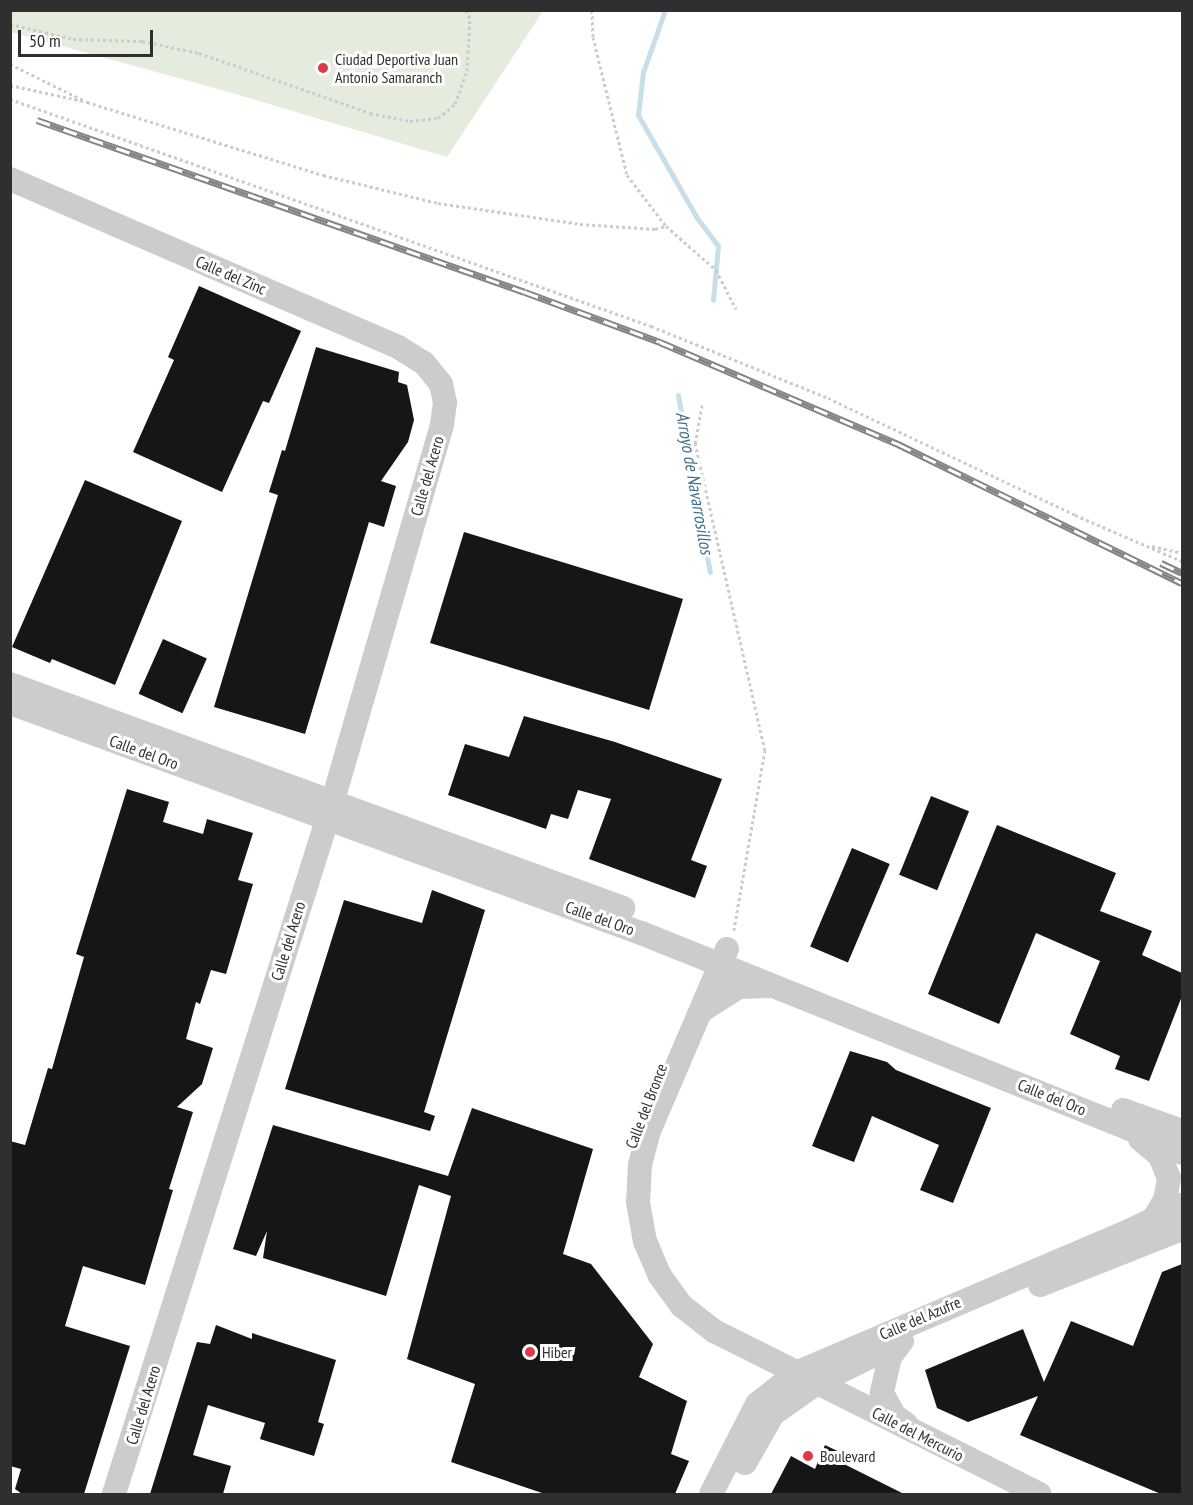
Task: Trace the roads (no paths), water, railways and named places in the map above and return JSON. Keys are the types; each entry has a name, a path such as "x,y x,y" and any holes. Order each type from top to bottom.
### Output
{"street":[{"name":"Calle del Zinc","path":"10,179 398,347 424,363 441,384"},
{"name":"Calle del Acero","path":"114,1494 330,810 442,425 445,403 441,384"},
{"name":"Calle del Oro","path":"10,684 330,810 1182,1131"},
{"name":"Calle del Oro","path":"10,703 330,810"},
{"name":"Calle del Oro","path":"717,954 777,986 1130,1129 1182,1153"},
{"name":"Calle del Bronce","path":"717,954 701,1011 649,1131 640,1165 638,1202 645,1241 660,1276 682,1306 714,1331 800,1382"},
{"name":"Calle del Bronce","path":"717,954 634,1127 625,1163 623,1204 630,1245 647,1284 671,1317 706,1344 800,1382"},
{"path":"701,1011 739,987 777,986"},
{"path":"1130,1129 1160,1156 1168,1178 1165,1200 1154,1218"},
{"name":"Calle del Azufre","path":"711,1494 757,1404 1182,1205"},
{"name":"Calle del Azufre","path":"728,1494 773,1414 800,1382 1182,1229"},
{"path":"902,1341 890,1357 882,1393 895,1416 922,1437"},
{"name":"Calle del Mercurio","path":"800,1382 922,1437 1039,1494"},
{"name":"Calle del Mercurio","path":"800,1382 1009,1494"}],"waterway":[{"name":"Arroyo de Navarrosillos","path":"665,10 643,72 638,115 697,218 718,246 713,300"},
{"name":"Arroyo de Navarrosillos","path":"678,395 710,572"}],"railway":[{"path":"37,120 660,342 898,444 1182,583"},
{"path":"1161,563 1182,573"}],"place":[{"name":"Ciudad Deportiva Juan Antonio Samaranch","path":"323,68"},
{"name":"Hiber","path":"530,1352"},
{"name":"Boulevard","path":"808,1456"}]}
